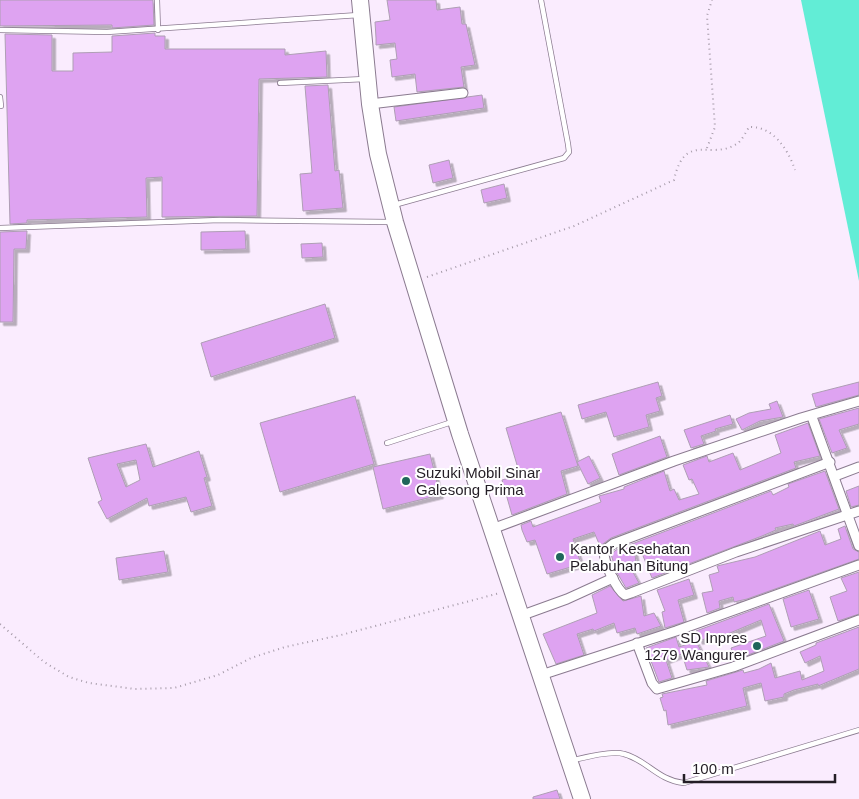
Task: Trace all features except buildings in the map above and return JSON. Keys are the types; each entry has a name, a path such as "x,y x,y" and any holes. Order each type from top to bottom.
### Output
{"highway":[{"path":"360,7 370,104 393,214 412,282 520,616 582,799"}],"street":[{"path":"370,104 463,93"},
{"path":"492,529 674,461 801,418 812,417 859,402"},
{"path":"812,417 830,462 859,546"},
{"path":"830,462 613,544 603,554 613,578 622,593 631,593 736,552 859,511"},
{"path":"835,476 859,467"},
{"path":"541,675 859,566"},
{"path":"520,616 613,578"},
{"path":"637,643 652,683 657,689 733,667 859,620"}],"lane":[{"path":"158,0 158,30"},
{"path":"0,228 393,214 564,158 569,152 568,144 541,0"},
{"path":"0,30 107,32 158,30 360,7"},
{"path":"280,83 367,79"},
{"path":"0,97 0,106"},
{"path":"387,443 456,421"},
{"path":"570,761 593,755 624,754 662,777 684,783 859,730"}],"path":[{"path":"707,148 715,127 707,16 712,0"},
{"path":"412,282 476,262 574,226 674,180 678,165 688,152 707,148 723,150 739,142 749,127 760,126 778,139 790,155 795,170"},
{"path":"0,624 44,662 69,677 89,683 135,689 174,688 218,675 251,658 285,647 350,633 441,607 512,590"}],"shaded area":[{"path":"801,0 859,0 859,281"}],"place":[{"name":"Suzuki Mobil Sinar Galesong Prima","path":"406,481"},
{"name":"Kantor Kesehatan Pelabuhan Bitung","path":"560,557"},
{"name":"SD Inpres 1279 Wangurer","path":"757,646"}]}
